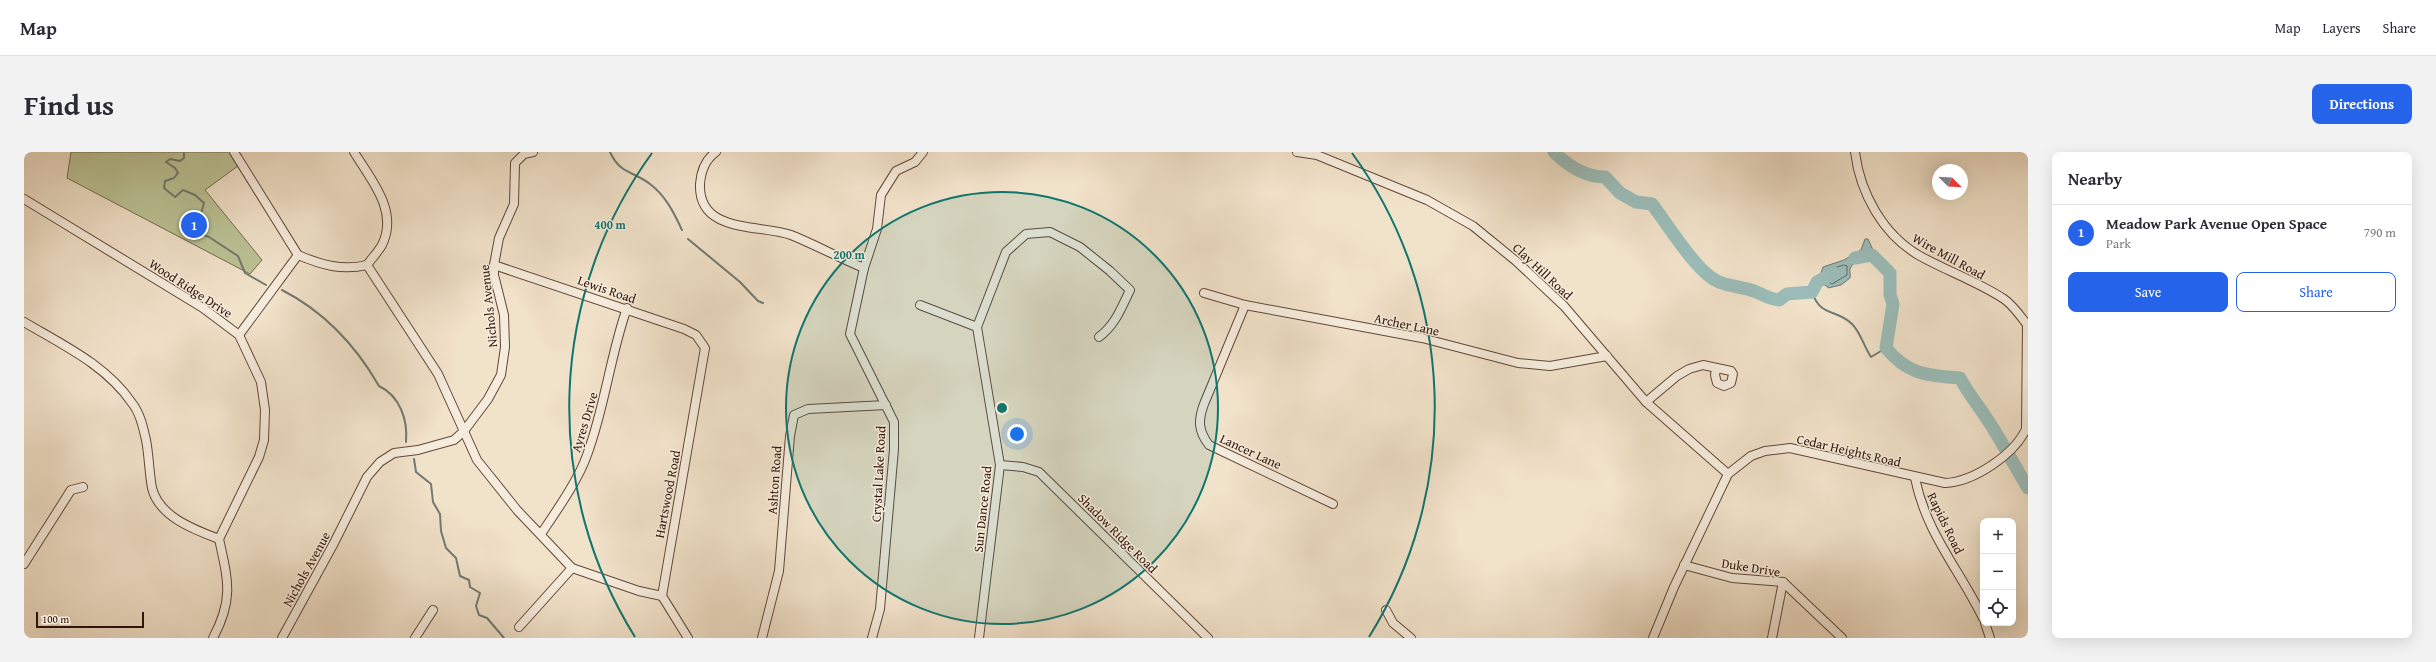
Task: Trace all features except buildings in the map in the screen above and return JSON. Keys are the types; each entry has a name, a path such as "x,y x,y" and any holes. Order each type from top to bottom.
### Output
{"street":[{"path":"234,152 298,255 337,268 351,268 367,265 382,245 387,231 388,218 384,202 354,152"},
{"name":"Nichols Avenue","path":"282,638 334,544 367,477 380,462 394,453 418,450 454,440 464,432 488,399 501,375 505,347 504,322 494,275 494,265 498,243 514,204 515,163 524,154 533,152"},
{"path":"716,152 711,156 702,170 700,185 702,199 707,210 720,219 735,226 764,229 789,234 864,268"},
{"name":"Crystal Lake Road","path":"872,638 880,609 894,449 894,422 850,334 864,268 877,229 881,195 896,171 915,162 923,152"},
{"name":"Clay Hill Road","path":"1297,152 1317,155 1427,200 1473,226 1516,261 1564,306 1646,402 1728,474"},
{"name":"Wire Mill Road","path":"1854,152 1857,175 1872,206 1894,237 1919,255 2005,300 2027,325"},
{"name":"Wood Ridge Drive","path":"24,199 203,308 239,336 260,382 265,410 264,440 259,457 219,539"},
{"path":"920,305 977,327 1006,252 1026,234 1050,232 1080,247 1110,271 1130,290 1116,319 1109,329 1099,337"},
{"path":"239,336 298,255"},
{"path":"367,265 438,374 477,460 517,510 572,568 639,591 662,596 688,638"},
{"name":"Lewis Road","path":"494,265 627,308 684,329 696,335 705,348"},
{"name":"Archer Lane","path":"1204,293 1244,305 1422,338 1518,363 1550,366 1606,356"},
{"name":"Lancer Lane","path":"1244,305 1202,411 1200,430 1210,445 1333,504"},
{"name":"Ayres Drive","path":"541,534 587,457 600,415 618,334 627,308"},
{"path":"24,322 88,360 107,374 121,388 134,404 143,427 152,488 160,504 175,518 188,526 219,539 228,583 227,603 213,638"},
{"name":"Cedar Heights Road","path":"1653,638 1684,565 1728,474 1751,456 1765,451 1790,448 1915,478 1945,483 1957,483 1972,478 1999,460 2021,439 2027,419 2027,325"},
{"name":"Sun Dance Road","path":"977,327 1000,465 979,638"},
{"name":"Hartswood Road","path":"662,596 705,348"},
{"path":"1646,402 1677,376 1688,369 1703,365 1716,369"},
{"name":"Ashton Road","path":"762,638 779,571 790,436 794,415 808,409 886,405"},
{"name":"Shadow Ridge Road","path":"1000,465 1023,467 1039,472 1203,636"},
{"name":"Rapids Road","path":"1915,478 1920,504 1940,545 1974,599 1980,612"},
{"path":"24,564 71,490 83,487"},
{"name":"Duke Drive","path":"1684,565 1732,578 1783,582 1842,638"},
{"path":"519,627 572,568"},
{"path":"1772,638 1783,582"},
{"path":"415,638 433,610"},
{"path":"1386,610 1393,624 1411,638"},
{"path":"1986,626 1990,638"}],"green space":[{"path":"71,152 235,152 242,163 205,190 262,260 250,274 67,178"}],"water":[{"path":"1865,239 1868,239 1873,250 1871,261 1856,262 1851,266 1850,278 1841,285 1828,288 1818,281 1823,267 1844,260 1861,250"}],"waterway":[{"path":"184,152 184,158 180,161 170,159 166,162 175,168 178,173 174,178 165,181 164,188 175,197 183,190 195,195 204,203 196,232 209,237 238,256 245,273 266,285"},
{"path":"610,152 618,164 650,184 661,194 673,211 682,230"},
{"path":"1554,152 1565,162 1583,173 1605,177 1620,193 1636,202 1652,204 1690,256 1707,274 1719,282 1751,290 1779,300 1787,294 1812,292 1817,282 1834,273"},
{"path":"688,239 740,282 758,301 763,303"},
{"path":"1855,258 1872,255 1890,273 1890,295 1893,304 1886,348 1894,357 1910,369 1938,376 1960,378 1998,436 2028,488"},
{"path":"282,290 311,308 325,319 360,357 379,386 386,390 397,402 406,425 406,442"},
{"path":"1812,292 1815,300 1824,309 1841,316 1852,324 1858,332 1871,357 1886,348"},
{"path":"414,459 416,472 431,484 433,502 440,514 441,531 446,548 456,558 460,576 469,580 470,587 480,593 476,606 479,615 487,618 504,638"}],"place":[{"name":"Meadow Park Avenue Open Space","path":"194,225"}]}
